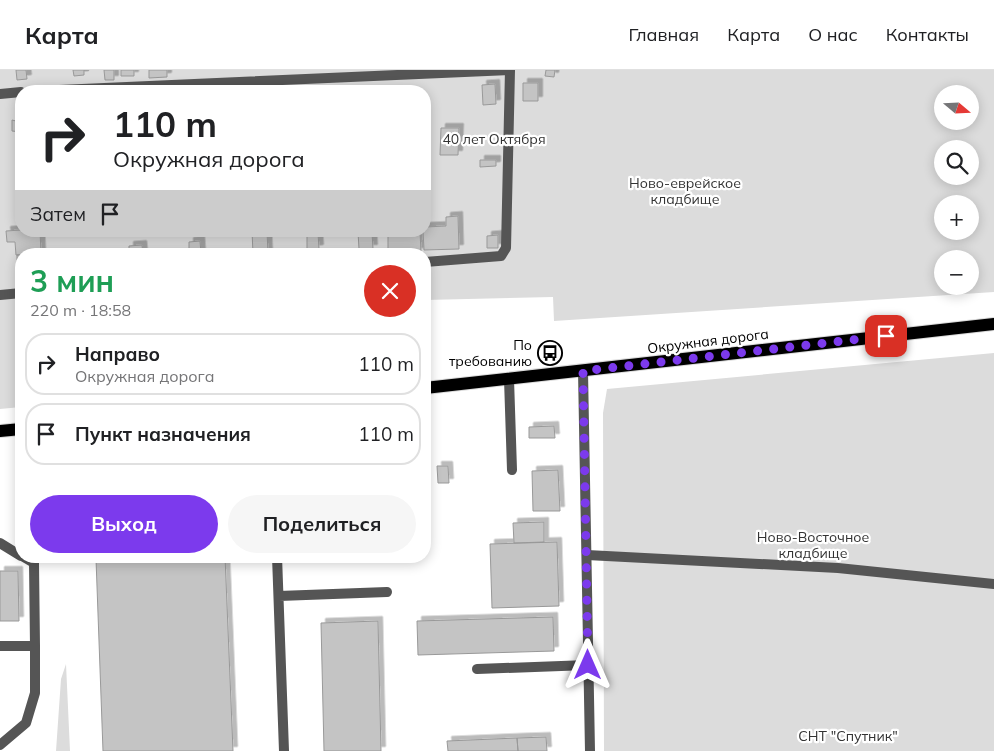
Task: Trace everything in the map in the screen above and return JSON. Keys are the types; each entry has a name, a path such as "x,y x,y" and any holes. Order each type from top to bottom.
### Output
{"main road":[{"name":"Окружная дорога","path":"431,387 994,324"},
{"path":"0,431 15,430"}],"street":[{"path":"172,85 510,70 506,248 501,256 431,262"},
{"path":"0,94 15,93"},
{"path":"0,295 15,294"},
{"path":"583,371 590,751"},
{"path":"509,379 512,470"},
{"path":"0,543 15,552"},
{"path":"587,555 838,568 994,584"},
{"path":"0,745 26,723 36,693 34,563"},
{"path":"277,563 284,751"},
{"path":"279,596 387,592"},
{"path":"0,646 35,646"},
{"path":"477,669 588,665"}],"green space":[{"name":"Ново-еврейское кладбище","path":"0,70 994,70 994,292 979,293 979,250 934,250 934,295 948,295 554,321 553,297 431,300 431,248 15,248 15,408 0,409"},
{"name":"Ново-Восточное кладбище","path":"994,353 994,751 604,751 603,413 607,389"},
{"path":"66,664 70,751 56,751 61,679"}],"building":[{"path":"16,70 26,70 27,79 17,80"},
{"path":"73,70 84,70 84,75 74,76"},
{"path":"104,70 114,70 114,80 105,80"},
{"path":"121,70 134,70 134,76 121,76"},
{"path":"149,70 167,70 167,77 149,78"},
{"path":"546,70 555,70 554,77 545,76"},
{"path":"523,83 538,83 538,101 523,101"},
{"path":"495,84 496,104 483,105 482,85"},
{"path":"12,120 15,121 15,131 12,131"},
{"path":"441,128 459,128 458,155 440,155"},
{"path":"480,160 496,160 496,166 480,167"},
{"path":"458,216 459,249 431,250 431,248 424,248 423,237 431,237 431,227 446,226 446,217"},
{"path":"15,230 15,237 40,237 41,248 15,248 15,242 7,242 6,231"},
{"path":"498,235 498,248 487,248 487,236"},
{"path":"252,237 267,237 268,248 253,248"},
{"path":"307,237 318,237 319,248 307,248"},
{"path":"358,237 372,237 373,248 359,248"},
{"path":"388,237 420,237 421,248 388,248"},
{"path":"200,241 201,248 189,248 189,242"},
{"path":"142,245 142,248 129,248 129,246"},
{"path":"554,426 555,438 529,438 529,427"},
{"path":"437,466 448,466 449,483 438,483"},
{"path":"558,470 560,511 533,511 532,471"},
{"path":"544,522 544,542 514,543 513,523"},
{"path":"557,542 559,606 492,608 490,544"},
{"path":"96,563 225,563 233,751 103,751"},
{"path":"0,571 18,571 19,621 0,621"},
{"path":"553,617 554,651 418,655 417,621"},
{"path":"378,621 381,751 324,751 321,623"},
{"path":"546,737 547,751 518,751 517,738"},
{"path":"517,738 518,751 448,751 447,741"}],"place":[{"name":"По требованию","path":"550,353"}],"route":[{"path":"588,665 583,371 886,336"}],"park label":[{"name":"40 лет Октября","path":"494,139"},
{"name":"СНТ \"Спутник\"","path":"848,736"}]}
